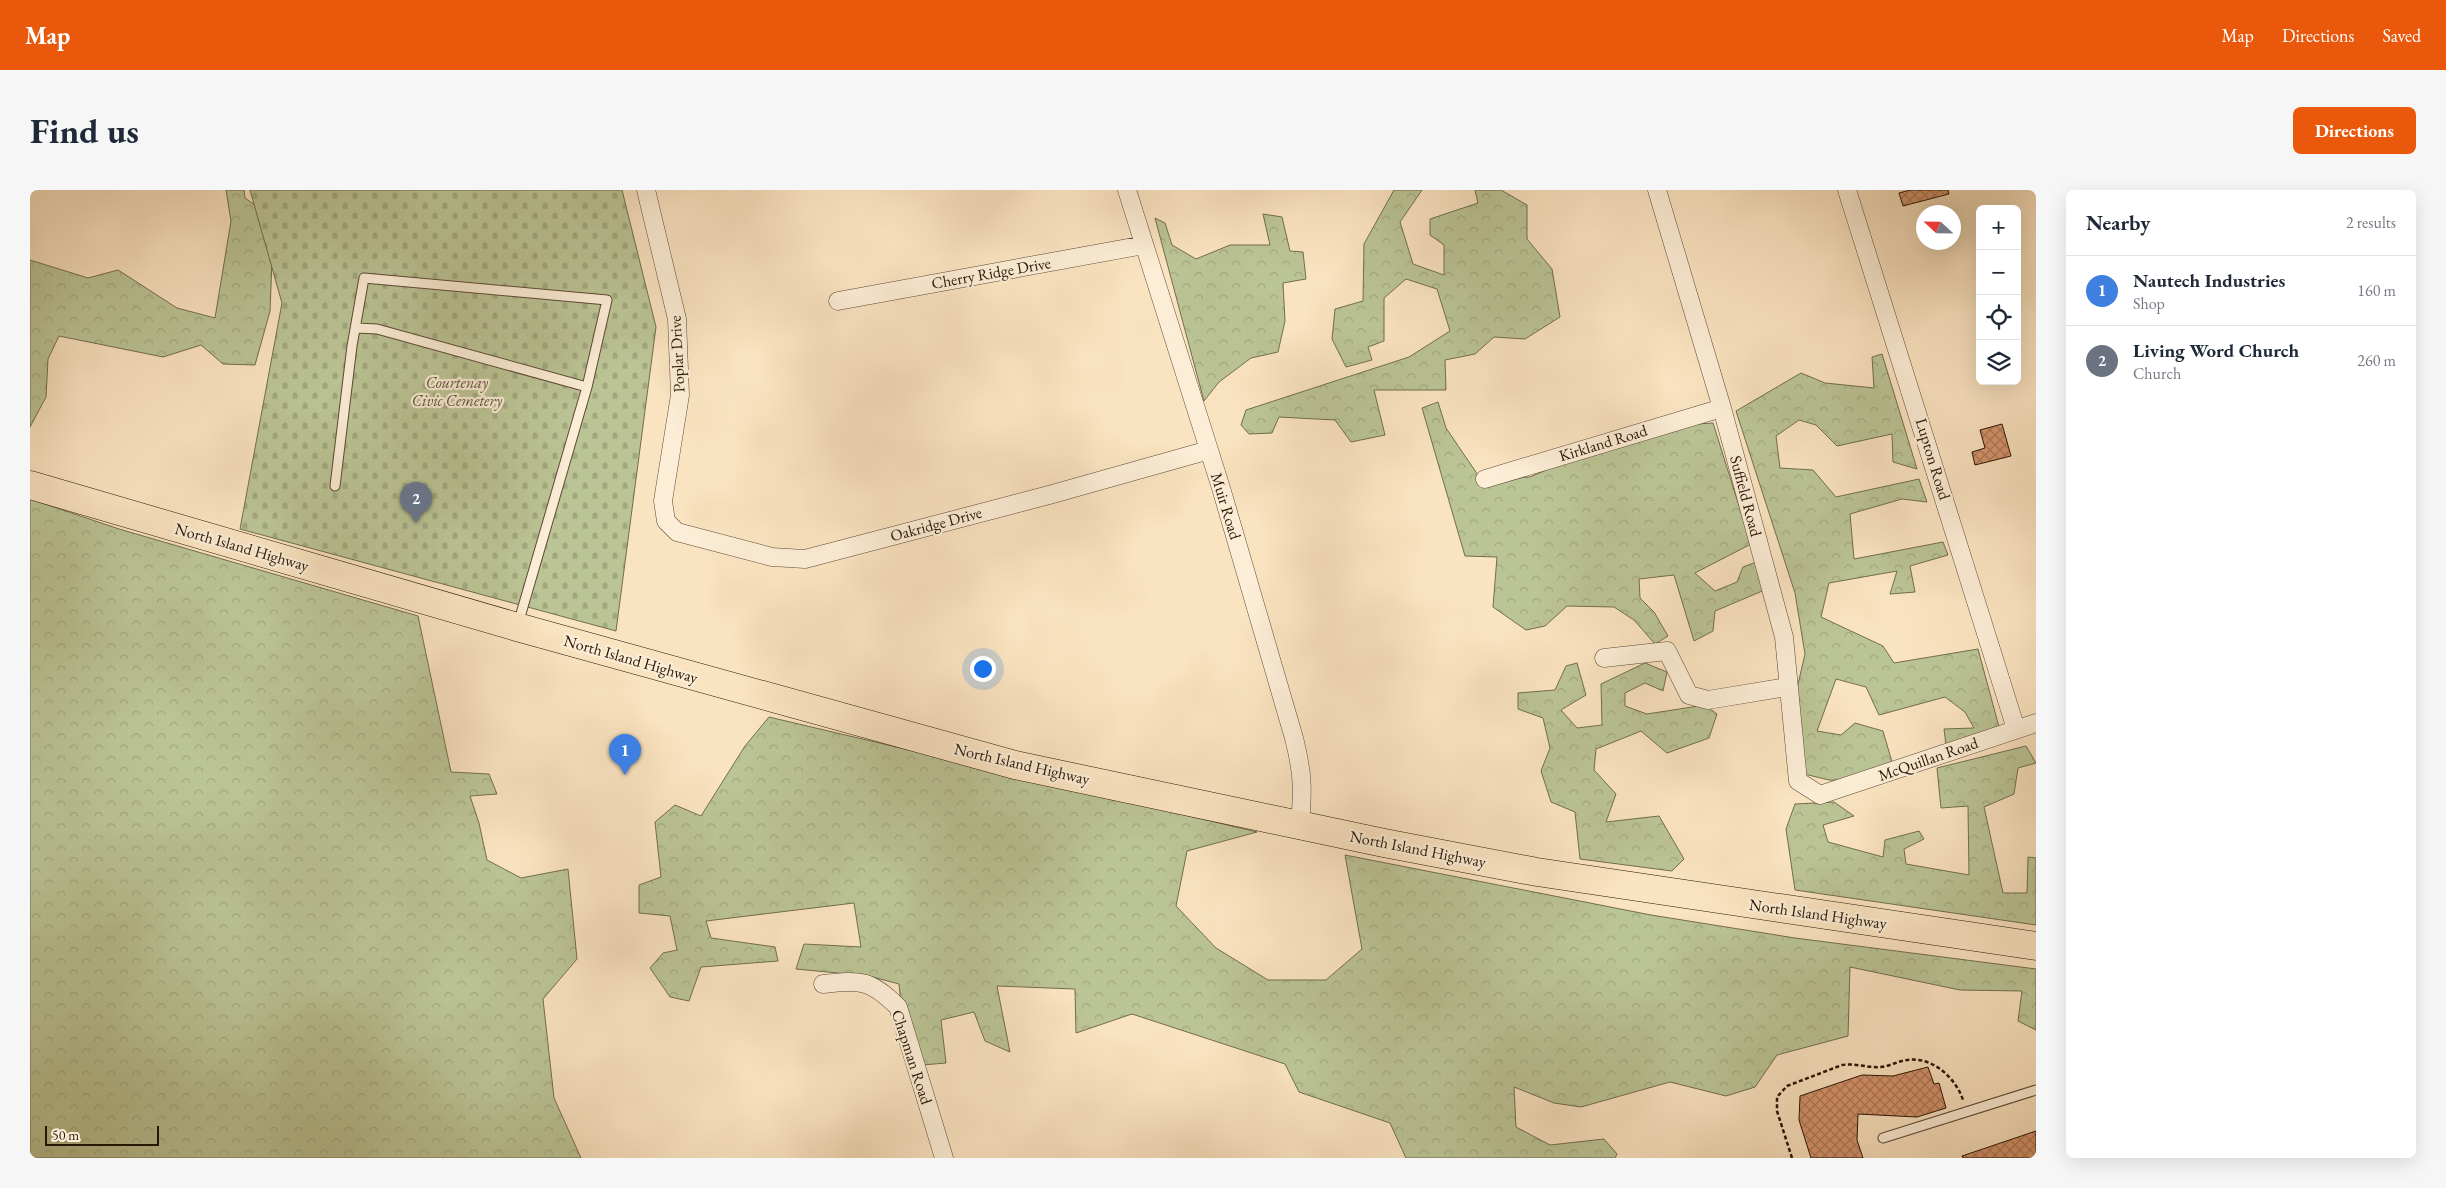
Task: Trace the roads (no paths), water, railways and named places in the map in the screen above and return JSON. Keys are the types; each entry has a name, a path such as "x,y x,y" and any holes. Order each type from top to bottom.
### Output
{"main road":[{"name":"North Island Highway","path":"30,485 518,627 1015,765 1300,825 1537,872 2036,946"}],"street":[{"name":"Poplar Drive","path":"646,190 677,319 680,395 664,501 666,521"},
{"name":"Muir Road","path":"1127,190 1209,450 1302,768 1304,786 1300,825"},
{"name":"Suffield Road","path":"1657,190 1722,408 1784,637 1787,688 1798,781 1820,795"},
{"name":"Lupton Road","path":"1847,190 2016,729"},
{"name":"Cherry Ridge Drive","path":"838,301 1144,245"},
{"name":"Kirkland Road","path":"1485,479 1722,408"},
{"name":"Oakridge Drive","path":"666,521 676,532 772,558 804,559 1049,495 1209,450"},
{"path":"1604,658 1667,651 1689,695 1708,700 1787,688"},
{"name":"McQuillan Road","path":"1820,795 2036,723"},
{"name":"Chapman Road","path":"822,984 857,980 881,990 898,1007 944,1158"}],"lane":[{"path":"335,486 352,346 364,278 607,300 587,387 518,627"},
{"path":"356,328 376,329 587,387"},
{"path":"1883,1138 2036,1090"}],"place":[{"name":"Living Word Church","path":"416,523"},
{"name":"Nautech Industries","path":"625,775"}],"park label":[{"name":"Courtenay Civic Cemetery","path":"457,391"}]}
